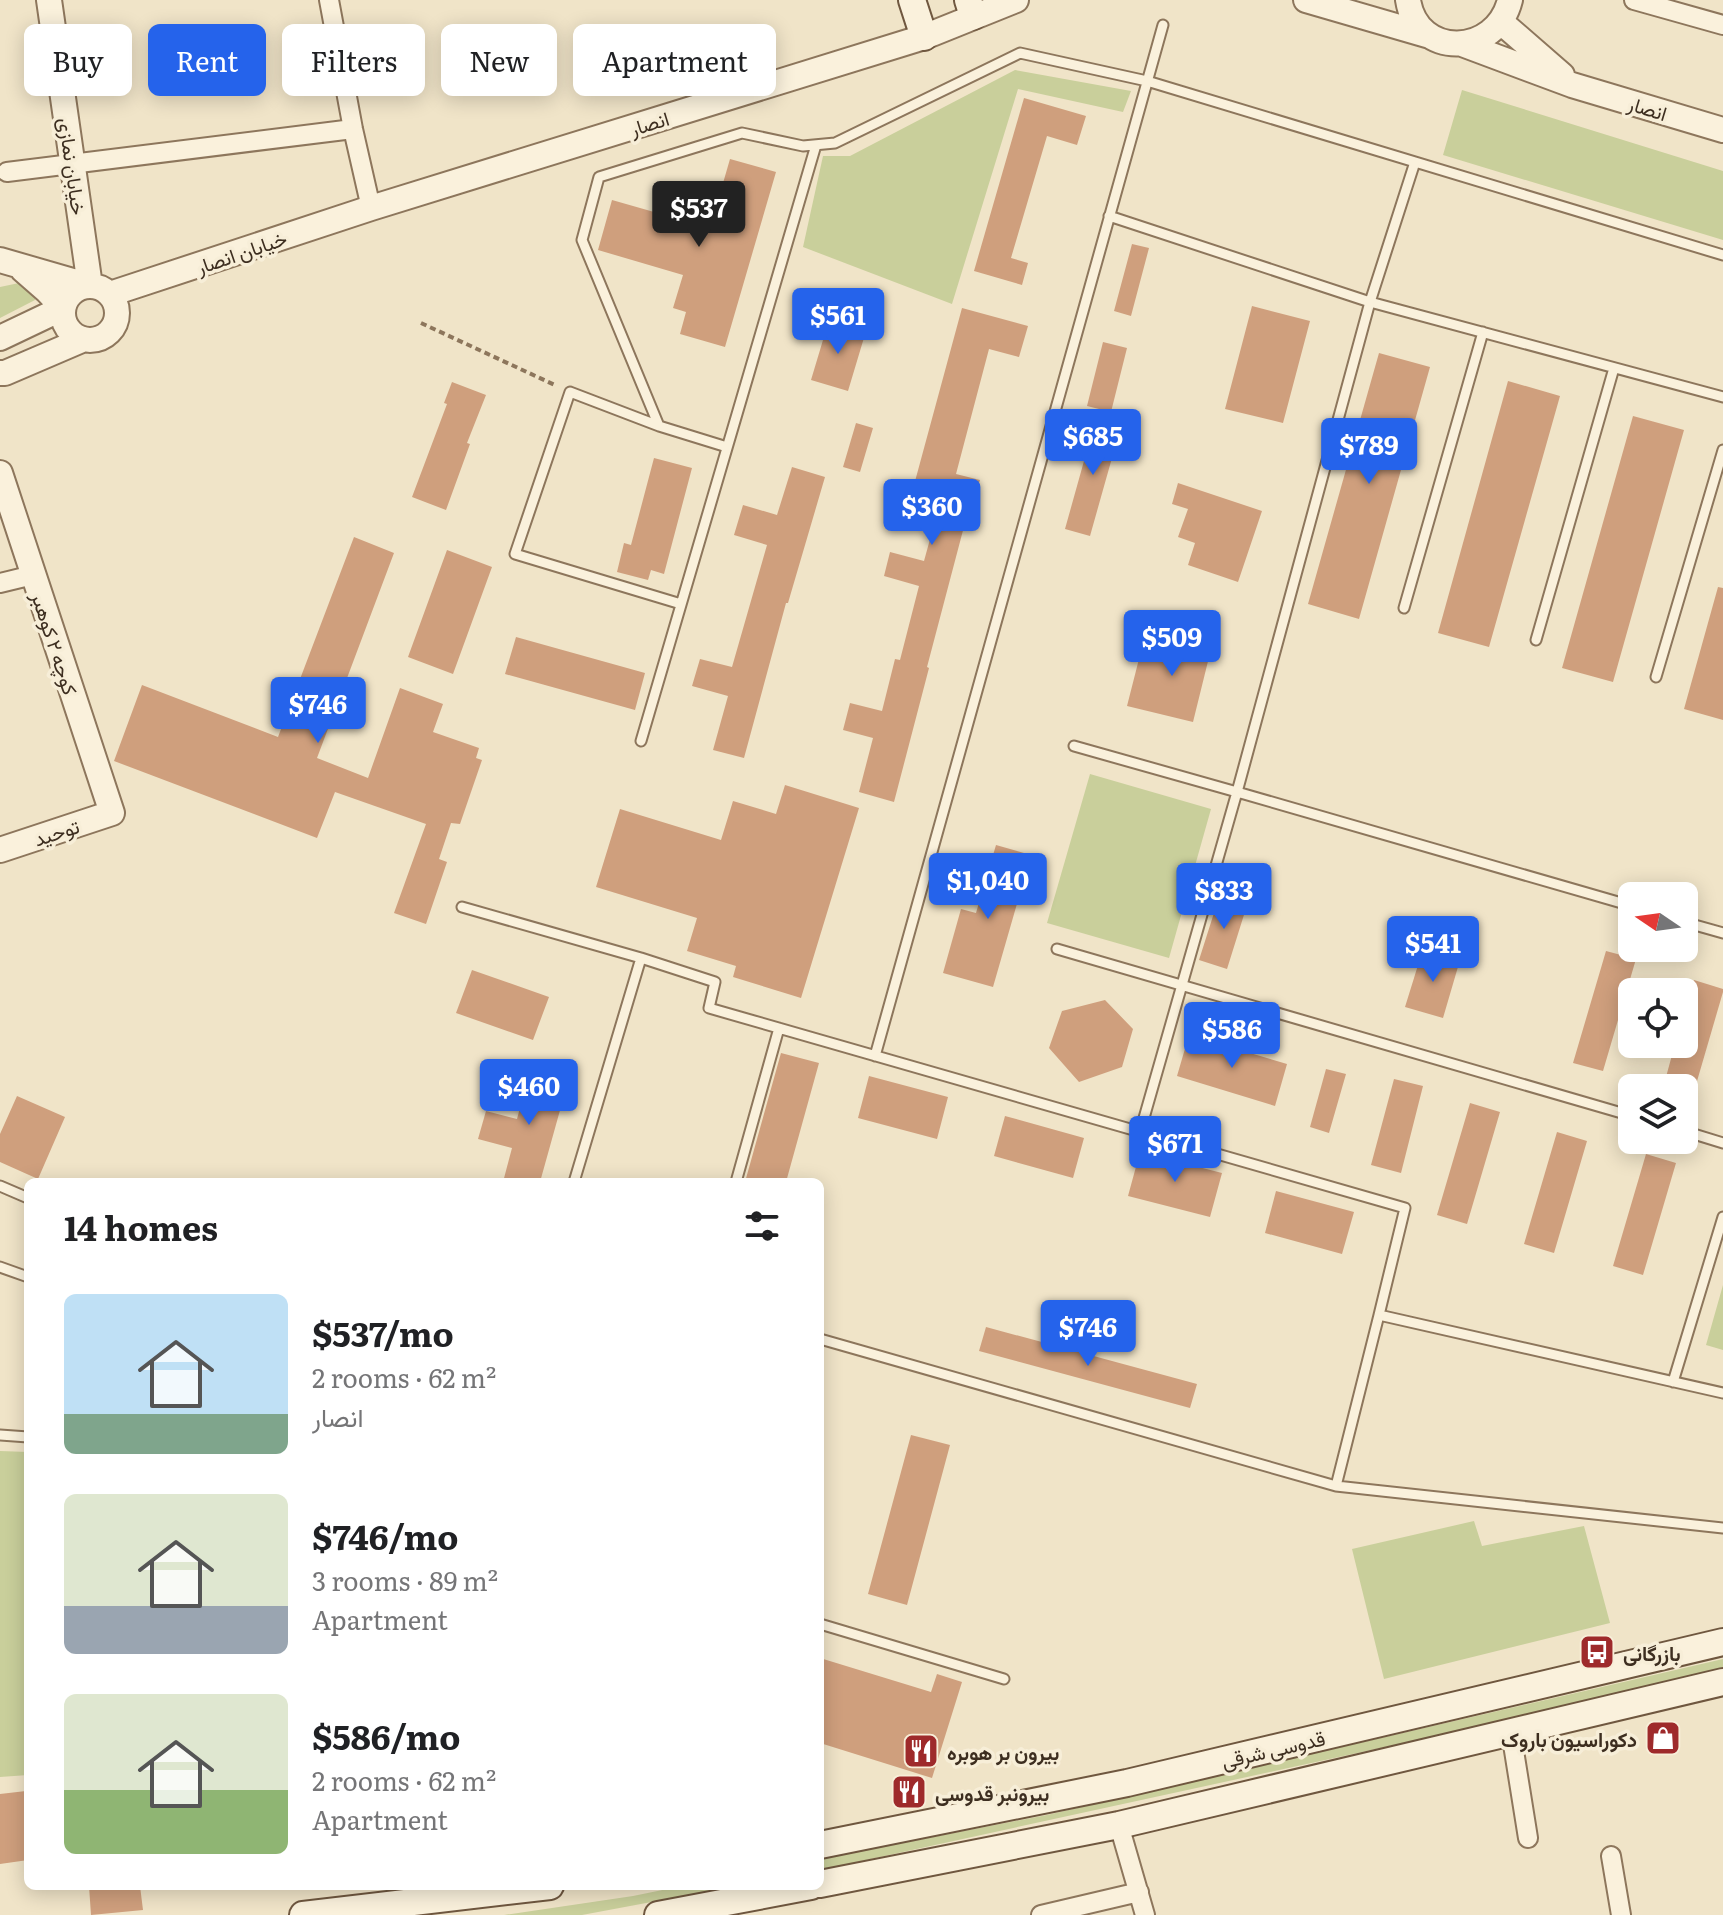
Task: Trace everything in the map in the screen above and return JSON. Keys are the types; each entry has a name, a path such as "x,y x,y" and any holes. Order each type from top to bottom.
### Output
{"main road":[{"path":"912,0 924,37"},
{"name":"قدوسی شرقی","path":"824,1844 1127,1783 1723,1642"},
{"name":"قدوسی شرقی","path":"824,1883 1119,1825 1723,1682"},
{"path":"303,1915 516,1890"},
{"path":"658,1915 790,1890"}],"street":[{"name":"خیابان نمازی","path":"49,0 74,164 100,290"},
{"path":"329,0 371,208"},
{"name":"انصار","path":"371,208 924,37 971,8 1016,0"},
{"path":"1306,0 1431,36"},
{"path":"1408,0 1409,9 1418,25 1431,36"},
{"path":"1634,0 1696,9 1723,25"},
{"path":"1462,44 1477,41 1490,33 1505,11"},
{"name":"انصار","path":"1505,11 1572,85"},
{"name":"انصار","path":"1431,36 1446,43 1462,44 1572,85 1723,130"},
{"path":"7,172 353,129"},
{"name":"خیابان انصار","path":"100,290 371,208"},
{"path":"7,262 100,290 117,311 117,320 107,335 91,341 82,340 69,331 63,308 77,289 100,290"},
{"path":"7,262 47,291 63,308"},
{"path":"0,338 63,308"},
{"path":"0,373 82,340"},
{"name":"کوچه ۲ کوهبر","path":"0,473 112,813"},
{"path":"0,583 33,575"},
{"name":"توحید","path":"0,850 112,813"},
{"path":"1511,1732 1528,1838"},
{"path":"1119,1825 1145,1915"},
{"path":"1611,1856 1621,1915"},
{"path":"1041,1915 1139,1892"}],"lane":[{"path":"875,1056 1163,25"},
{"path":"659,426 582,240 599,177 742,133 803,146 835,143 1020,53 1147,81 1723,255"},
{"path":"641,741 816,145"},
{"path":"1140,1132 1237,792 1370,302 1415,162"},
{"path":"1109,216 1370,302 1723,397"},
{"path":"1404,608 1483,332"},
{"path":"1536,640 1614,368"},
{"path":"681,604 515,554 570,392 659,426 727,447"},
{"path":"1656,677 1723,450"},
{"path":"1074,746 1618,902"},
{"path":"462,907 715,982 709,1008 1405,1208 1336,1486"},
{"path":"1698,926 1723,933"},
{"path":"1057,949 1618,1112"},
{"path":"575,1178 641,958"},
{"path":"737,1178 779,1028"},
{"path":"1698,1135 1723,1143"},
{"path":"0,1186 24,1196"},
{"path":"1673,1382 1723,1217"},
{"path":"0,1267 24,1276"},
{"path":"1379,1315 1723,1393"},
{"path":"824,1340 1336,1486 1723,1528"},
{"path":"0,1435 24,1437"},
{"path":"824,1625 1004,1679"}],"path":[{"path":"421,323 570,392"}],"green space":[{"path":"1015,70 1131,91 1123,112 1018,89 952,304 803,247 823,156 850,156"},
{"path":"1462,90 1723,171 1723,240 1443,155"},
{"path":"19,283 34,286 35,300 0,318 0,287"},
{"path":"1090,774 1211,809 1169,958 1047,923"},
{"path":"1723,1285 1723,1350 1706,1345"},
{"path":"0,1451 24,1452 24,1775 0,1777"},
{"path":"1474,1521 1482,1546 1584,1526 1610,1623 1384,1679 1352,1549"},
{"path":"1723,1659 1723,1668 1440,1735 824,1869 824,1858 1047,1815"},
{"path":"662,1890 716,1890 582,1915 504,1915"}],"building":[{"path":"1024,98 1086,116 1077,145 1047,136 1011,258 1028,263 1022,285 974,271"},
{"path":"730,159 776,172 725,347 680,334 686,312 673,308 683,275 598,250 612,200 710,228"},
{"path":"1132,244 1149,248 1131,316 1114,311"},
{"path":"1252,306 1310,321 1283,423 1225,409"},
{"path":"962,308 1028,326 1019,357 989,349 956,474 980,480 974,501 971,500 894,802 859,792 873,738 843,730 850,703 882,711 895,659 900,660 919,586 884,576 890,552 924,561 943,492 914,485"},
{"path":"829,320 866,331 848,391 811,380"},
{"path":"1103,342 1127,348 1111,412 1087,406"},
{"path":"1379,353 1430,367 1359,619 1308,604"},
{"path":"1508,381 1560,396 1489,647 1438,633"},
{"path":"452,382 486,395 446,510 412,497 447,404 444,403"},
{"path":"1633,416 1684,430 1613,682 1562,668"},
{"path":"1096,418 1121,426 1090,536 1065,529"},
{"path":"856,423 873,428 860,472 843,467"},
{"path":"654,458 692,468 664,574 651,570 648,580 617,572 624,543 631,545"},
{"path":"792,467 825,477 786,603 744,758 713,750 728,696 692,686 700,659 732,667 767,545 734,535 743,505 777,515"},
{"path":"1178,483 1262,511 1238,582 1188,565 1195,543 1178,537 1188,509 1172,504"},
{"path":"354,537 394,553 317,758 368,778 400,688 443,704 433,732 479,748 476,758 482,760 460,824 451,823 439,859 447,862 426,924 394,913 426,824 335,792 317,838 114,761 142,685 278,737"},
{"path":"447,550 492,567 453,674 408,657"},
{"path":"1718,587 1723,588 1723,720 1684,709"},
{"path":"1169,630 1213,641 1193,722 1127,706 1140,655 1162,660"},
{"path":"516,637 645,673 635,710 505,674"},
{"path":"785,785 859,808 801,998 733,977 736,966 687,951 697,918 596,887 620,809 721,840 733,801 776,814"},
{"path":"996,845 1031,855 993,987 943,973 961,909 976,913"},
{"path":"1220,894 1248,902 1227,969 1199,960"},
{"path":"1423,949 1460,960 1443,1018 1405,1007"},
{"path":"1606,951 1618,954 1618,962 1635,962 1630,978 1618,978 1618,1020 1603,1071 1573,1063"},
{"path":"472,970 549,997 533,1040 456,1013"},
{"path":"1698,981 1723,989 1698,1078 1698,1074 1667,1074 1671,1058 1698,1058"},
{"path":"1105,1000 1133,1029 1122,1067 1079,1082 1049,1048 1062,1011"},
{"path":"1189,1035 1287,1064 1275,1106 1177,1076"},
{"path":"781,1053 819,1063 787,1178 746,1178"},
{"path":"531,1067 569,1078 541,1178 504,1178 512,1148 478,1139 486,1111 517,1119"},
{"path":"1326,1069 1346,1074 1329,1133 1310,1127"},
{"path":"869,1076 948,1097 937,1139 858,1118"},
{"path":"1394,1079 1423,1086 1401,1173 1371,1165"},
{"path":"17,1096 65,1117 38,1178 0,1162 0,1134"},
{"path":"1470,1103 1500,1112 1467,1224 1437,1215"},
{"path":"1005,1116 1084,1138 1073,1178 994,1156"},
{"path":"1557,1132 1587,1141 1554,1253 1524,1244"},
{"path":"1140,1152 1222,1173 1210,1217 1128,1196"},
{"path":"1646,1154 1676,1163 1643,1275 1613,1266"},
{"path":"1276,1191 1354,1212 1342,1254 1265,1233"},
{"path":"986,1327 1197,1384 1190,1408 979,1351"},
{"path":"911,1435 950,1445 907,1605 868,1594"},
{"path":"824,1659 931,1692 937,1674 962,1682 932,1778 824,1744"},
{"path":"24,1791 24,1861 0,1864 0,1794"},
{"path":"89,1890 140,1890 143,1910 91,1915"}],"place":[{"name":"بازرگانی","path":"1597,1652"},
{"name":"دکوراسیون باروک","path":"1663,1738"},
{"name":"بیرون بر هوبره","path":"921,1751"},
{"name":"بیرونبر قدوسی","path":"909,1792"}]}
